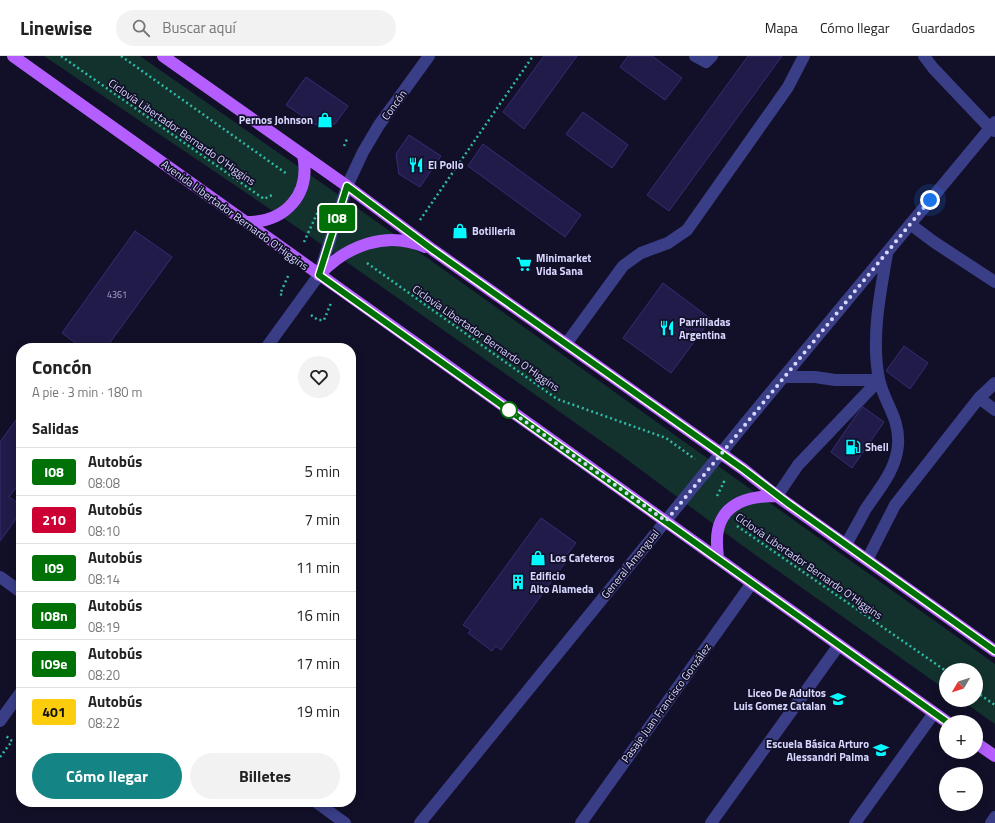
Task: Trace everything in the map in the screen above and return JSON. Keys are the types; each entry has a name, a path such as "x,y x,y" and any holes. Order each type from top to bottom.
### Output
{"main road":[{"name":"Avenida Libertador Bernardo O'Higgins","path":"13,56 939,716"},
{"path":"163,56 347,186 433,250 721,454 777,496 995,651"},
{"path":"247,222 267,220 277,216 293,204 303,185 305,165 303,155"},
{"path":"319,275 338,257 363,245 391,241 406,242 433,250"},
{"path":"718,558 718,529 724,517 732,507 743,500 756,497 777,496"},
{"path":"983,748 995,756"}],"street":[{"name":"Concón","path":"270,343 319,275 347,186 363,152 379,125 429,56"},
{"path":"695,56 706,62 712,56"},
{"path":"566,344 623,266 641,253 668,243 687,230 788,87 804,56"},
{"path":"924,56 933,68 993,127"},
{"name":"General Amengual","path":"420,823 708,469 910,224 993,127"},
{"path":"910,224 934,242 995,282"},
{"path":"846,545 865,510 892,469 898,446 896,423 879,380 875,351 881,292 887,253"},
{"path":"784,377 815,377 835,380 879,380"},
{"path":"777,496 798,465 879,380"},
{"path":"867,560 895,505 979,398 995,383"},
{"path":"979,398 995,410"},
{"path":"0,577 16,588"},
{"name":"Pasaje Juan Francisco González","path":"580,823 752,583"},
{"path":"711,823 839,645"},
{"path":"0,721 16,699"},
{"path":"855,823 934,713"},
{"path":"323,807 345,823"},
{"path":"991,823 995,818"}],"path":[{"name":"Ciclovía Libertador Bernardo O'Higgins","path":"61,56 264,199 278,192"},
{"path":"121,56 303,185"},
{"path":"411,233 533,56"},
{"path":"313,221 332,235"},
{"name":"Ciclovía Libertador Bernardo O'Higgins","path":"350,250 557,399 666,438 720,477 724,482 714,502 724,517 939,666"},
{"path":"983,697 995,705"},
{"path":"0,732 12,740 0,757"}],"green space":[{"path":"44,56 140,56 356,207 995,664 995,724 971,707 983,707 983,663 939,663 939,685 743,546 621,455 301,230"}],"building":[{"path":"544,56 577,56 524,129 503,112"},
{"path":"628,56 652,56 682,78 665,100 620,67"},
{"path":"748,56 782,56 669,211 647,195"},
{"path":"306,77 348,106 335,124 319,127 286,105"},
{"path":"583,112 628,145 612,168 566,134"},
{"name":"El Pollo","path":"409,135 441,156 420,187 399,174 396,154"},
{"path":"483,144 581,215 565,237 468,166"},
{"path":"135,231 172,257 110,343 75,343 62,333"},
{"name":"Parrilladas Argentina","path":"663,283 711,319 671,373 623,338"},
{"path":"904,346 928,363 910,389 886,371"},
{"path":"863,407 884,422 852,468 831,452"},
{"path":"16,420 16,488 9,497 16,502 16,519 0,541 0,442"},
{"name":"Edificio Alto Alameda","path":"541,518 576,543 565,557 568,559 501,650 496,646 492,651 468,633 471,630 463,625"}],"bus line":[{"name":"I08","path":"939,716 319,275 347,186 433,250 743,469 789,504 995,651"}],"place":[{"name":"Pernos Johnson","path":"325,120"},
{"name":"El Pollo","path":"416,165"},
{"name":"Botilleria","path":"460,231"},
{"name":"Minimarket Vida Sana","path":"524,264"},
{"name":"Parrilladas Argentina","path":"667,328"},
{"name":"Shell","path":"853,447"},
{"name":"Los Cafeteros","path":"538,558"},
{"name":"Edificio Alto Alameda","path":"518,582"},
{"name":"Liceo De Adultos Luis Gomez Catalan","path":"838,699"},
{"name":"Escuela Básica Arturo Alessandri Palma","path":"881,750"}],"route":[{"path":"509,410 506,408 666,521 930,200"}]}
